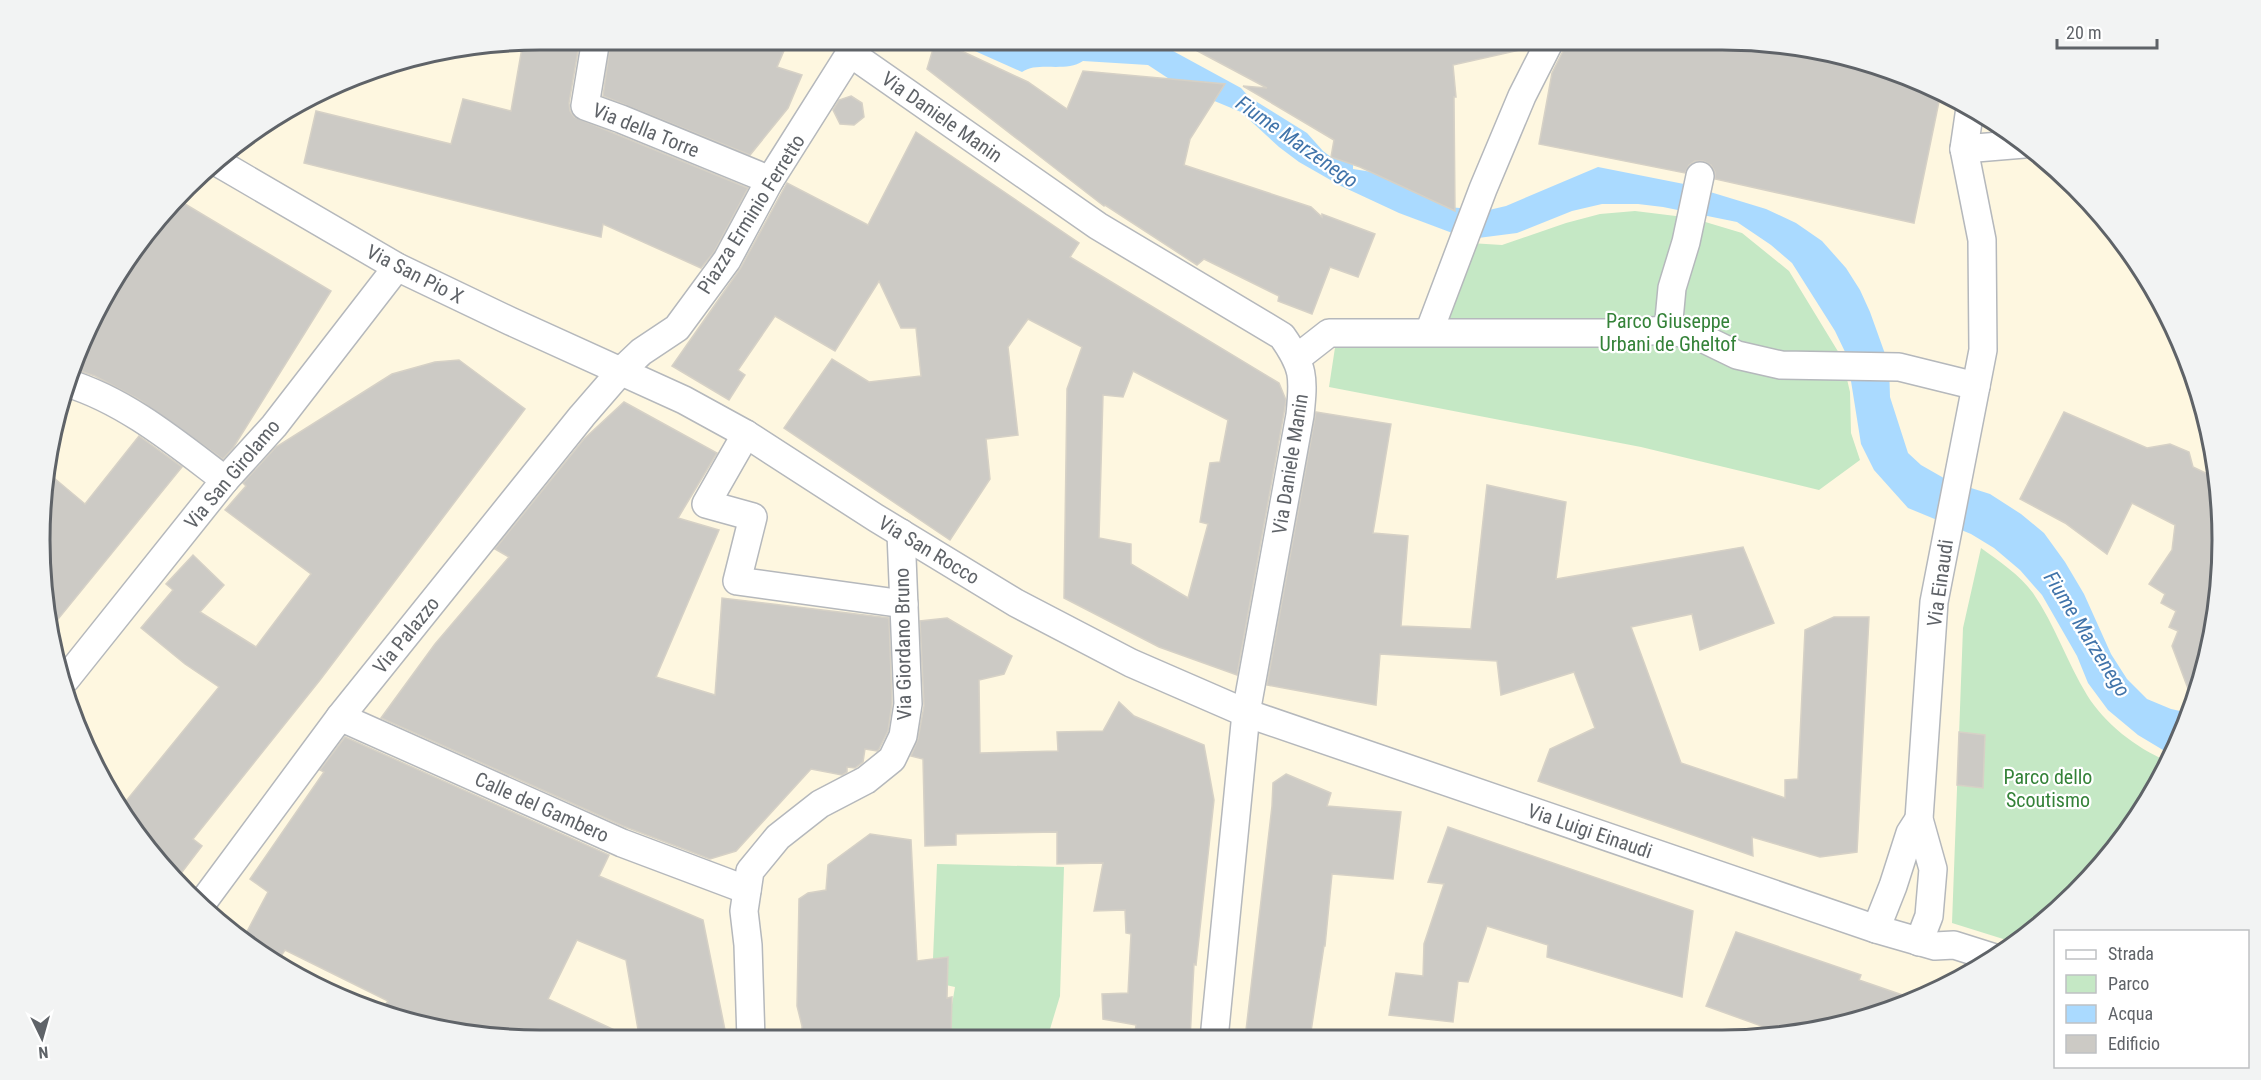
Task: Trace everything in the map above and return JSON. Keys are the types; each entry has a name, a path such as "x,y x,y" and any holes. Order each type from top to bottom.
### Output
{"street":[{"name":"Via della Torre","path":"594,50 585,106 770,180"},
{"path":"1429,332 1483,189 1522,96 1545,50"},
{"name":"Piazza Erminio Ferretto","path":"621,371 641,352 677,328 727,260 770,180 845,51"},
{"name":"Via Daniele Manin","path":"845,51 1098,226 1282,336 1297,358 1303,385 1300,415 1246,713 1215,1030"},
{"name":"Via Einaudi","path":"1919,819 1934,602 1983,350 1982,240 1964,149 1969,117"},
{"path":"1964,149 2012,145"},
{"name":"Via San Pio X","path":"223,166 397,267 621,371"},
{"path":"1668,330 1672,288 1686,242 1700,176"},
{"name":"Via San Girolamo","path":"69,676 225,480 274,426 397,267"},
{"path":"1297,358 1329,333 1614,333 1668,330 1702,338 1737,354 1781,365 1899,367 1976,386"},
{"name":"Via San Rocco","path":"621,371 684,400 746,434 1016,603 1120,657 1246,713"},
{"name":"Via Palazzo","path":"206,899 340,717 621,371"},
{"path":"75,385 88,389 149,424 225,480"},
{"path":"746,434 706,504 753,517 737,581 904,604"},
{"name":"Via Giordano Bruno","path":"751,1030 748,945 744,911 750,871 777,837 820,804 866,780 892,759 903,736 908,704 901,533"},
{"name":"Via Luigi Einaudi","path":"1246,713 1876,929 1927,944 1954,945 1984,954"},
{"name":"Calle del Gambero","path":"340,717 622,843 747,891"},
{"path":"1876,929 1910,833 1919,819"},
{"path":"1919,819 1933,869 1927,944"},
{"name":"Via Luigi Einaudi","path":"1927,944 1948,961 1963,966"}],"shaded area":[{"path":"540,50 1721,50 1785,54 1817,59 1848,66 1909,87 1938,100 1994,132 2020,151 2068,193 2110,241 2129,267 2161,323 2174,352 2195,413 2202,444 2212,540 2202,636 2195,667 2174,728 2146,785 2110,839 2068,887 2020,929 1966,965 1909,993 1848,1014 1785,1026 1721,1030 540,1030 476,1026 444,1021 413,1014 352,993 323,980 267,948 217,909 193,887 151,839 115,785 87,728 66,667 59,636 51,572 50,540 54,476 66,413 87,352 100,323 132,267 151,241 193,193 241,151 267,132 323,100 352,87 413,66 476,54"}],"green space":[{"name":"Parco Giuseppe Urbani de Gheltof","path":"1635,211 1692,218 1742,233 1789,271 1842,358 1850,392 1851,433 1860,460 1819,490 1641,447 1329,387 1336,341 1433,341 1470,243 1502,245 1600,214"},
{"name":"Parco dello Scoutismo","path":"1981,548 2028,586 2048,618 2087,695 2102,715 2122,734 2160,758 2129,813 2090,863 2044,909 2005,940 1952,923 1963,628"},
{"path":"937,864 1064,867 1060,996 1050,1030 925,1030 926,1025 948,1028 955,987 932,982"}],"water":[{"name":"Fiume Marzenego","path":"973,50 1171,50 1241,88 1249,97 1307,133 1331,157 1353,164 1353,169 1372,172 1446,207 1489,210 1506,206 1598,167 1684,184 1766,209 1796,223 1822,241 1846,268 1860,290 1889,365 1890,397 1908,453 1921,465 1949,481 1990,494 2021,514 2044,533 2084,594 2111,654 2127,679 2147,699 2180,711 2164,750 2138,735 2108,710 2088,683 2077,656 2042,595 2020,570 1994,548 1971,534 1908,508 1874,470 1861,444 1847,356 1835,331 1792,263 1771,245 1737,222 1663,207 1602,204 1572,211 1517,233 1478,238 1455,234 1399,213 1341,186 1299,162 1241,112 1183,88 1148,65 1083,61 1068,66 1036,67 1022,72"}],"building":[{"path":"578,50 569,103 574,117 748,188 714,252 701,268 603,224 601,237 304,163 316,111 451,144 463,99 511,111 522,51"},
{"path":"609,50 784,50 777,67 802,75 788,108 750,155 603,96"},
{"path":"933,50 960,50 1028,82 1067,109 1083,71 1225,84 1190,139 1184,165 1311,207 1322,217 1322,214 1375,234 1358,277 1330,267 1312,314 1278,301 1279,296 1204,259 1197,265 1104,206 927,69"},
{"path":"1196,50 1520,50 1453,65 1456,97 1454,97 1455,211 1360,167 1331,157 1334,140 1243,86 1267,88"},
{"path":"1564,50 1753,51 1817,59 1848,66 1909,87 1939,101 1914,223 1715,179 1715,172 1711,165 1703,161 1695,161 1689,165 1685,173 1539,144 1552,73"},
{"path":"851,96 862,103 864,117 854,125 840,124 833,110 839,100"},
{"path":"916,132 1079,243 1070,257 1279,383 1286,400 1237,675 1159,647 1064,598 1067,389 1082,347 1028,319 1008,347 1018,435 986,439 990,479 950,540 784,428 832,359 869,382 921,376 916,328 901,328 879,281 835,351 775,316 738,370 745,375 729,400 672,366 740,269 787,183 868,225","holes":["1133,371 1228,420 1220,462 1210,463 1200,522 1208,524 1188,598 1131,564 1131,544 1099,538 1103,395 1123,397"]},
{"path":"184,203 331,291 233,448 223,459 138,399 95,376 80,371 100,323 132,267"},
{"path":"459,360 525,409 320,680 193,839 202,846 181,874 151,839 125,802 219,687 185,664 141,628 173,590 166,584 193,555 224,585 200,612 256,647 311,574 225,510 246,486 243,483 276,447 392,374 435,362"},
{"path":"624,402 717,453 678,518 719,530 656,677 715,695 722,598 889,618 892,703 888,731 879,749 877,751 865,749 863,762 855,768 847,767 847,772 842,775 811,769 736,851 710,859 623,826 381,718 435,644 509,557 495,549 584,439"},
{"path":"1316,412 1391,424 1373,533 1408,536 1401,626 1471,629 1487,485 1566,502 1556,579 1743,547 1774,623 1700,650 1692,614 1631,627 1681,763 1785,798 1785,780 1798,779 1805,630 1834,617 1869,617 1857,852 1820,857 1752,837 1753,856 1538,781 1550,749 1595,728 1574,672 1501,695 1497,661 1380,654 1376,705 1267,685"},
{"path":"2064,412 2147,448 2170,444 2189,452 2193,467 2207,474 2212,540 2202,636 2188,689 2172,646 2178,631 2169,627 2176,611 2161,603 2165,594 2149,584 2172,550 2175,525 2132,503 2107,554 2065,523 2020,499"},
{"path":"139,436 182,467 57,621 50,540 54,478 85,504"},
{"path":"947,618 1012,656 1004,674 979,680 980,753 1058,751 1057,732 1103,731 1119,702 1134,716 1204,745 1214,800 1196,965 1194,964 1190,1030 1135,1030 1136,1025 1103,1019 1102,994 1128,993 1131,934 1126,933 1125,910 1094,911 1103,863 1057,864 1057,832 956,834 956,845 925,846 923,759 911,756 918,739 924,706 920,621"},
{"path":"1959,732 1985,735 1983,788 1957,785"},
{"path":"345,737 609,855 599,876 703,920 725,1030 638,1030 626,960 577,940 548,999 614,1030 508,1029 444,1021 413,1014 386,1004 388,1001 285,950 281,956 267,948 246,933 268,892 250,879 324,772 320,770"},
{"path":"1286,774 1331,793 1327,806 1401,812 1393,879 1332,874 1325,946 1311,1030 1246,1030 1273,783"},
{"path":"1448,827 1693,911 1682,997 1547,957 1548,945 1487,926 1468,982 1458,981 1453,1022 1389,1015 1396,973 1423,976 1424,944 1444,884 1428,882"},
{"path":"870,834 911,840 917,961 948,957 947,998 952,997 951,1030 802,1030 797,1006 799,899 808,893 826,890 828,865"},
{"path":"1736,932 1861,975 1859,980 1903,995 1848,1014 1766,1028 1706,1006"}]}
